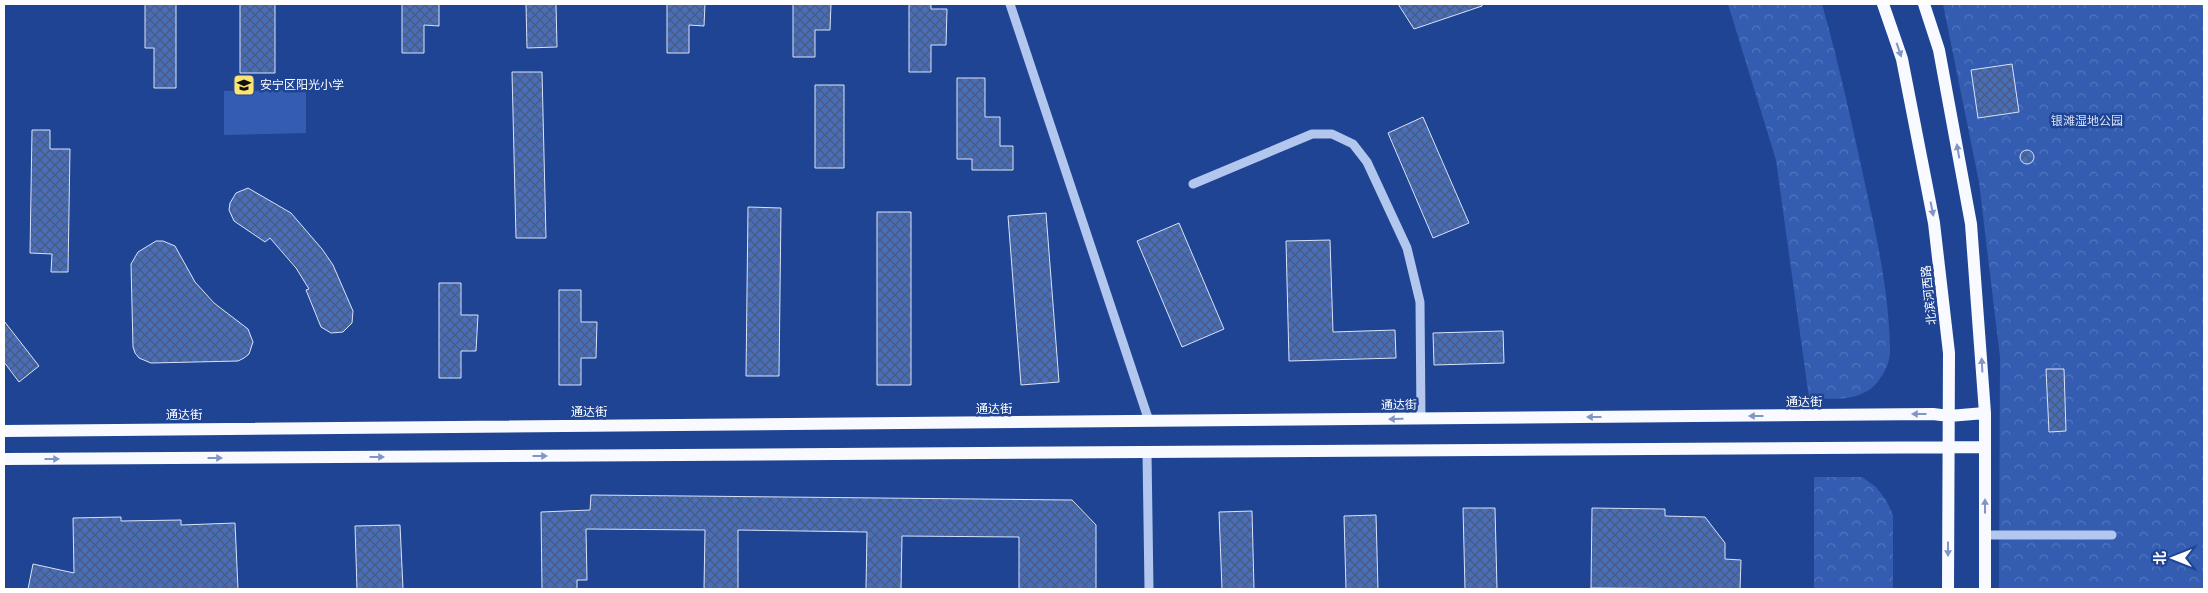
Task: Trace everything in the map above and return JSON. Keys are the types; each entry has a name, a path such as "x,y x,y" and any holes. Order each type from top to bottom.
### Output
{"main road":[{"name":"北滨河西路","path":"1883,4 1902,59 1934,223 1949,353 1948,589"},
{"path":"1924,4 1939,50 1971,224 1985,413 1985,589"},
{"name":"通达街","path":"4,431 1932,414 1948,416 1985,413"},
{"path":"4,459 1985,447"}],"street":[{"path":"1010,4 1149,421"},
{"path":"1193,184 1312,134 1332,134 1353,144 1367,162 1408,248 1420,302 1421,419"},
{"path":"1147,452 1149,589"},
{"path":"1985,535 2112,535"}],"green space":[{"path":"1728,4 1822,4 1845,94 1882,266 1889,328 1890,349 1888,364 1883,374 1867,391 1849,398 1809,398 1776,160"},
{"name":"银滩湿地公园","path":"1943,4 2204,4 2204,589 1999,589 2000,357 1979,182"},
{"path":"306,90 306,133 224,135 224,91"},
{"path":"1814,477 1862,477 1876,487 1886,500 1893,515 1893,589 1814,589"}],"building":[{"path":"145,4 176,4 176,88 154,88 154,48 145,48"},
{"path":"240,4 275,4 275,73 240,73"},
{"path":"402,4 439,4 439,26 424,25 424,53 402,53"},
{"path":"526,4 556,4 557,47 527,48"},
{"path":"667,4 705,4 704,26 689,25 689,53 667,53"},
{"path":"793,4 831,4 830,30 815,30 815,57 793,57"},
{"path":"909,4 931,4 931,9 947,9 946,45 931,45 931,72 909,72"},
{"path":"1398,4 1482,4 1482,6 1414,29"},
{"path":"2012,64 2019,112 1978,118 1971,70"},
{"path":"512,72 542,72 546,238 516,238"},
{"path":"957,78 985,78 985,117 1000,117 1000,146 1013,146 1013,170 972,170 972,159 957,159"},
{"path":"815,85 844,85 844,168 815,168"},
{"path":"1423,117 1469,223 1433,238 1388,133"},
{"path":"32,130 50,130 50,149 70,149 68,272 51,272 52,254 30,253"},
{"path":"2027,150 2032,152 2034,157 2032,162 2027,164 2022,162 2020,157 2022,152"},
{"path":"248,188 291,213 333,265 353,311 352,323 343,332 331,333 321,327 306,290 309,289 296,268 270,238 265,242 234,221 229,210 230,203 236,193"},
{"path":"748,207 781,208 779,376 746,376"},
{"path":"877,212 911,212 911,385 877,385"},
{"path":"1046,213 1059,382 1021,385 1008,216"},
{"path":"1179,223 1224,329 1182,347 1137,241"},
{"path":"1330,240 1333,332 1395,330 1396,358 1289,361 1286,241"},
{"path":"156,241 163,241 175,246 195,282 214,303 248,329 253,342 249,354 244,358 238,361 151,363 139,358 135,353 133,347 131,264 138,252"},
{"path":"439,283 461,283 461,315 478,315 476,351 461,351 461,378 439,378"},
{"path":"559,290 581,290 581,322 597,322 596,358 581,358 581,385 559,385"},
{"path":"4,321 39,366 19,382 4,362"},
{"path":"1503,331 1504,363 1434,365 1433,333"},
{"path":"2046,369 2064,369 2066,431 2049,432"},
{"path":"591,495 1072,500 1096,525 1096,589 1019,589 1019,537 902,536 901,589 866,589 867,532 738,530 738,589 704,589 705,530 586,529 587,580 577,580 577,589 542,589 541,512 590,510"},
{"path":"1463,508 1495,508 1497,589 1465,589"},
{"path":"1592,508 1665,509 1665,516 1705,517 1725,543 1725,559 1741,560 1740,589 1591,588"},
{"path":"1252,511 1254,589 1222,589 1219,512"},
{"path":"1376,515 1378,589 1346,589 1344,516"},
{"path":"121,517 121,521 181,520 181,525 235,523 238,589 28,589 33,564 74,573 73,518"},
{"path":"400,525 403,589 357,589 355,526"}],"place":[{"name":"安宁区阳光小学","path":"244,85"}]}
